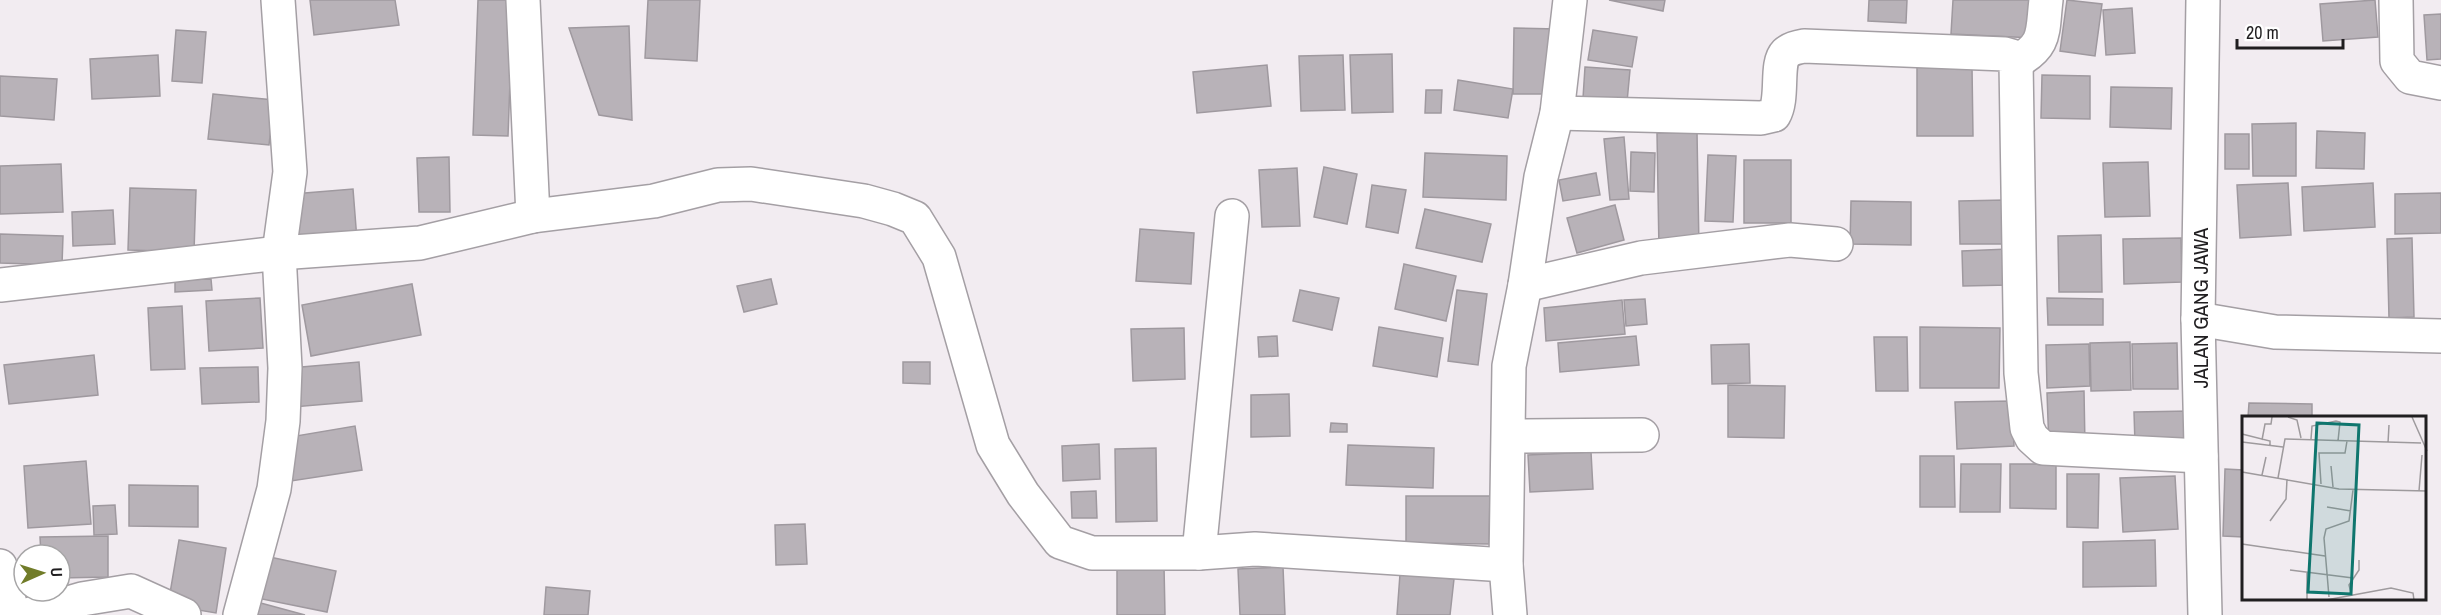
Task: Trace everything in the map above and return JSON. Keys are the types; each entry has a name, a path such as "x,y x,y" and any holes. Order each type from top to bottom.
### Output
{"street":[{"path":"240,615 272,500 279,459 285,368 279,253 290,172 278,0"},
{"path":"523,0 533,216"},
{"path":"1510,615 1506,565 1510,436 1509,366 1525,285 1541,177 1557,113 1570,0"},
{"path":"2016,62 2031,54 2040,41 2046,0"},
{"name":"JALAN GANG JAWA","path":"2203,0 2198,319 2205,615"},
{"path":"2396,0 2397,61 2410,77 2441,83"},
{"path":"1557,113 1761,118 1774,115 1780,105 1782,60 1785,54 1804,46 2012,56 2016,62 2021,373 2027,428 2032,438 2043,448 2201,456"},
{"path":"0,285 279,253 420,243 533,216 654,201 718,185 751,184 864,201 915,218 939,257 993,445 1023,494 1060,542 1092,554 1199,553 1255,549 1506,565"},
{"path":"1199,553 1232,216"},
{"path":"1525,285 1641,258 1790,240 1836,244"},
{"path":"2198,319 2275,332 2441,336"},
{"path":"1510,436 1642,435"},
{"path":"0,566 13,615"},
{"path":"27,615 82,599 131,591 184,615"}],"building":[{"path":"310,0 395,0 399,25 314,35"},
{"path":"478,0 513,0 508,136 473,135"},
{"path":"648,0 700,0 697,61 645,58"},
{"path":"1609,0 1665,0 1663,11"},
{"path":"1869,0 1907,0 1906,23 1868,21"},
{"path":"1953,0 2036,0 2034,38 1951,34"},
{"path":"2067,0 2102,4 2095,56 2060,51"},
{"path":"2375,0 2378,37 2323,41 2320,4"},
{"path":"2132,8 2135,53 2106,55 2103,10"},
{"path":"2441,14 2441,59 2427,60 2424,15"},
{"path":"629,26 632,120 599,115 569,28"},
{"path":"1514,28 1557,29 1557,94 1513,94"},
{"path":"176,30 206,32 202,83 172,81"},
{"path":"1593,30 1637,37 1632,67 1588,60"},
{"path":"1392,54 1393,112 1352,113 1350,55"},
{"path":"158,55 160,96 92,99 90,59"},
{"path":"1343,55 1345,110 1301,111 1299,56"},
{"path":"1267,65 1271,106 1197,113 1193,72"},
{"path":"1585,67 1630,70 1627,102 1583,98"},
{"path":"1917,67 1972,67 1973,136 1917,136"},
{"path":"2042,75 2090,76 2090,119 2041,118"},
{"path":"0,76 57,79 54,120 0,116"},
{"path":"1458,80 1513,89 1508,118 1454,110"},
{"path":"2111,87 2172,88 2171,129 2110,127"},
{"path":"1426,90 1442,90 1441,113 1425,113"},
{"path":"213,94 274,100 269,145 208,139"},
{"path":"2296,123 2296,176 2253,176 2252,124"},
{"path":"2317,131 2365,133 2364,169 2316,168"},
{"path":"1697,132 1699,249 1659,250 1657,133"},
{"path":"2225,134 2249,134 2249,169 2225,169"},
{"path":"1624,137 1629,199 1610,200 1604,139"},
{"path":"1631,152 1655,153 1654,192 1630,191"},
{"path":"1425,153 1507,156 1506,200 1423,197"},
{"path":"1708,155 1736,156 1733,222 1705,221"},
{"path":"449,157 450,212 419,212 417,158"},
{"path":"1744,160 1791,160 1791,223 1744,223"},
{"path":"2148,162 2150,216 2105,217 2103,163"},
{"path":"61,164 63,212 0,214 0,166"},
{"path":"1324,167 1357,174 1347,224 1314,217"},
{"path":"1297,168 1300,226 1262,227 1259,170"},
{"path":"1596,173 1600,195 1563,201 1559,180"},
{"path":"2288,183 2291,235 2240,238 2237,185"},
{"path":"2373,183 2375,227 2304,231 2302,187"},
{"path":"1372,185 1406,190 1398,233 1366,227"},
{"path":"130,188 196,190 194,252 128,250"},
{"path":"353,189 357,240 298,245 293,194"},
{"path":"2441,193 2441,233 2395,234 2395,194"},
{"path":"2005,200 2005,244 1960,244 1959,201"},
{"path":"1851,201 1911,202 1911,245 1850,244"},
{"path":"1615,205 1624,240 1577,253 1567,218"},
{"path":"1425,209 1491,224 1482,262 1416,248"},
{"path":"113,210 115,244 73,246 72,212"},
{"path":"1140,229 1194,233 1191,284 1136,281"},
{"path":"0,234 63,236 62,265 0,263"},
{"path":"2101,235 2102,292 2059,292 2058,236"},
{"path":"2181,238 2182,282 2124,284 2123,239"},
{"path":"2412,238 2414,317 2389,318 2387,239"},
{"path":"2008,249 2009,285 1963,286 1962,251"},
{"path":"1404,264 1456,276 1446,321 1395,309"},
{"path":"211,279 212,290 175,292 175,280"},
{"path":"771,279 777,304 744,312 737,286"},
{"path":"412,284 421,335 311,356 302,305"},
{"path":"1300,290 1339,298 1332,330 1293,321"},
{"path":"1457,290 1487,294 1478,365 1448,361"},
{"path":"260,298 263,348 209,351 206,301"},
{"path":"2047,298 2103,299 2103,325 2048,325"},
{"path":"1645,299 1647,324 1626,326 1624,300"},
{"path":"1622,300 1625,334 1546,341 1544,308"},
{"path":"182,306 185,369 151,370 148,308"},
{"path":"1379,327 1443,338 1437,377 1373,366"},
{"path":"1920,327 2000,328 1999,388 1920,388"},
{"path":"1184,328 1185,379 1133,381 1131,329"},
{"path":"1277,336 1278,356 1259,357 1258,337"},
{"path":"1636,336 1639,365 1560,372 1558,343"},
{"path":"1874,337 1907,337 1908,391 1876,391"},
{"path":"2130,342 2131,390 2091,391 2090,343"},
{"path":"2177,343 2178,389 2133,389 2132,344"},
{"path":"1749,344 1750,383 1712,384 1711,345"},
{"path":"2089,344 2090,386 2047,388 2046,345"},
{"path":"94,355 98,395 9,404 4,365"},
{"path":"359,362 362,401 293,407 290,368"},
{"path":"903,362 930,362 930,384 903,383"},
{"path":"258,367 259,402 202,404 200,368"},
{"path":"1728,385 1785,386 1784,438 1728,437"},
{"path":"2084,391 2085,446 2049,447 2047,393"},
{"path":"1289,394 1290,436 1251,437 1251,395"},
{"path":"2012,401 2014,446 1957,449 1955,402"},
{"path":"2249,403 2312,404 2312,416 2248,416"},
{"path":"2190,411 2191,442 2135,444 2134,412"},
{"path":"1331,423 1347,424 1347,432 1330,432"},
{"path":"355,426 362,470 291,481 284,438"},
{"path":"1099,444 1100,479 1063,481 1062,446"},
{"path":"1348,445 1434,448 1433,488 1346,485"},
{"path":"1156,448 1157,521 1116,522 1115,449"},
{"path":"1591,452 1593,489 1530,492 1528,455"},
{"path":"1920,456 1954,456 1955,507 1920,507"},
{"path":"86,461 91,524 28,528 24,466"},
{"path":"1961,464 2001,464 2000,512 1960,512"},
{"path":"2010,464 2056,464 2056,509 2010,508"},
{"path":"2225,469 2242,470 2242,537 2223,536"},
{"path":"2067,474 2099,474 2098,528 2067,527"},
{"path":"2175,476 2178,529 2123,532 2120,478"},
{"path":"129,485 198,486 198,527 129,526"},
{"path":"1096,491 1097,518 1072,518 1071,492"},
{"path":"1406,496 1490,496 1489,544 1406,543"},
{"path":"115,505 117,534 94,535 93,506"},
{"path":"805,524 807,564 776,565 775,525"},
{"path":"108,536 108,577 72,578 72,543 40,543 40,537"},
{"path":"179,540 226,548 216,613 168,605"},
{"path":"2155,540 2156,586 2083,587 2083,542"},
{"path":"265,556 336,571 327,612 257,598"},
{"path":"1117,566 1164,566 1165,615 1117,615"},
{"path":"1283,567 1285,615 1240,615 1238,569"},
{"path":"1400,574 1454,579 1450,615 1397,615"},
{"path":"546,587 590,591 588,615 544,615"},
{"path":"257,602 305,615 254,615"}]}
